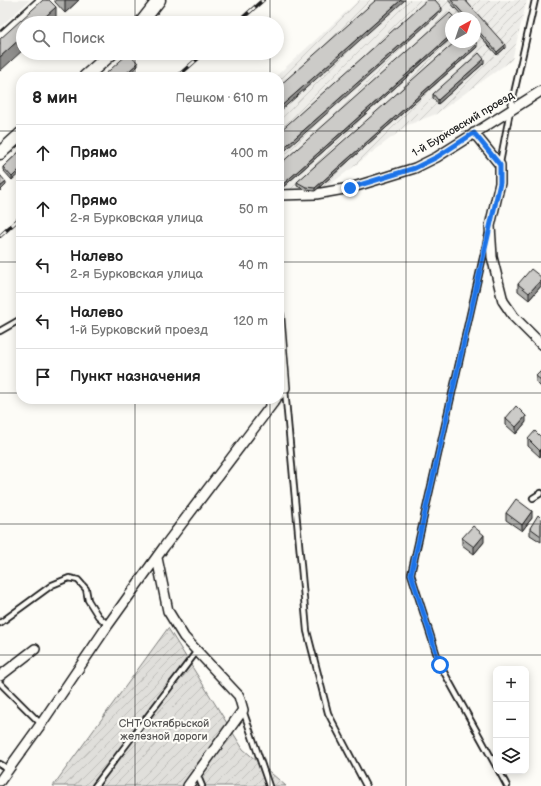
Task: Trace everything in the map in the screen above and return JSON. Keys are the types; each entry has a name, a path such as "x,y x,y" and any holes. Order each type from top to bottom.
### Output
{"main road":[{"path":"146,16 159,0"},
{"path":"91,72 104,60"},
{"path":"0,153 16,139"}],"street":[{"path":"24,16 42,0"},
{"path":"0,38 16,24"},
{"name":"1-й Бурковский проезд","path":"284,195 316,194 350,188 415,168 437,157 541,91"},
{"path":"474,133 500,165 500,183 490,226 492,257 503,301 514,317 541,344"},
{"path":"284,376 285,388"},
{"path":"0,781 4,767 41,724 108,625 272,404"},
{"path":"157,558 168,611 184,637 239,696 243,710 188,786"},
{"path":"0,676 35,649"}],"lane":[{"path":"500,165 510,111 535,0"},
{"path":"490,226 411,574 440,665 493,761"},
{"path":"0,331 16,322"},
{"path":"285,388 307,631 328,713 366,786"},
{"path":"533,498 541,493"},
{"path":"0,623 52,585 69,578 78,580 86,589 88,600 98,616 108,625"},
{"path":"95,786 197,651"},
{"path":"0,683 41,724"},
{"path":"243,710 269,786"},
{"path":"197,774 202,786"},
{"path":"501,774 507,786"}],"shaded area":[{"path":"0,0 30,0 0,27"},
{"path":"359,0 527,0 512,60 436,114 408,125 319,193 284,194 284,72 280,72"}],"green space":[{"name":"СНТ Октябрьской железной дороги","path":"168,628 243,749 286,786 53,786"}],"building":[{"path":"43,0 49,0 56,7 46,16 25,16"},
{"path":"376,0 401,0 284,104 284,82"},
{"path":"427,0 435,0 442,8 284,148 284,128"},
{"path":"451,0 465,0 476,12 462,12"},
{"path":"445,17 445,40 284,183 284,161"},
{"path":"481,18 505,45 497,52 481,34"},
{"path":"16,24 16,42 0,57 0,39"},
{"path":"448,48 472,48 315,188 306,187 297,182"},
{"path":"479,53 484,59 438,100 433,94"},
{"path":"121,60 135,60 138,63 128,72 108,72"},
{"path":"16,155 16,173 12,177 3,167"},
{"path":"0,175 6,182 0,187"},
{"path":"531,269 541,277 541,280 529,293 518,284"},
{"path":"541,371 541,380 536,376"},
{"path":"516,406 526,416 516,427 506,418"},
{"path":"535,431 541,437 540,451 528,439"},
{"path":"516,499 532,511 522,525 506,513"},
{"path":"538,515 541,518 541,536 530,528"},
{"path":"473,526 484,535 474,547 462,538"}],"railway":[{"path":"245,16 263,0"},
{"path":"183,72 196,60"},
{"path":"0,236 16,222"}],"route":[{"path":"350,188 415,168 437,157 474,133 500,165 500,183 411,574 440,665"}]}
